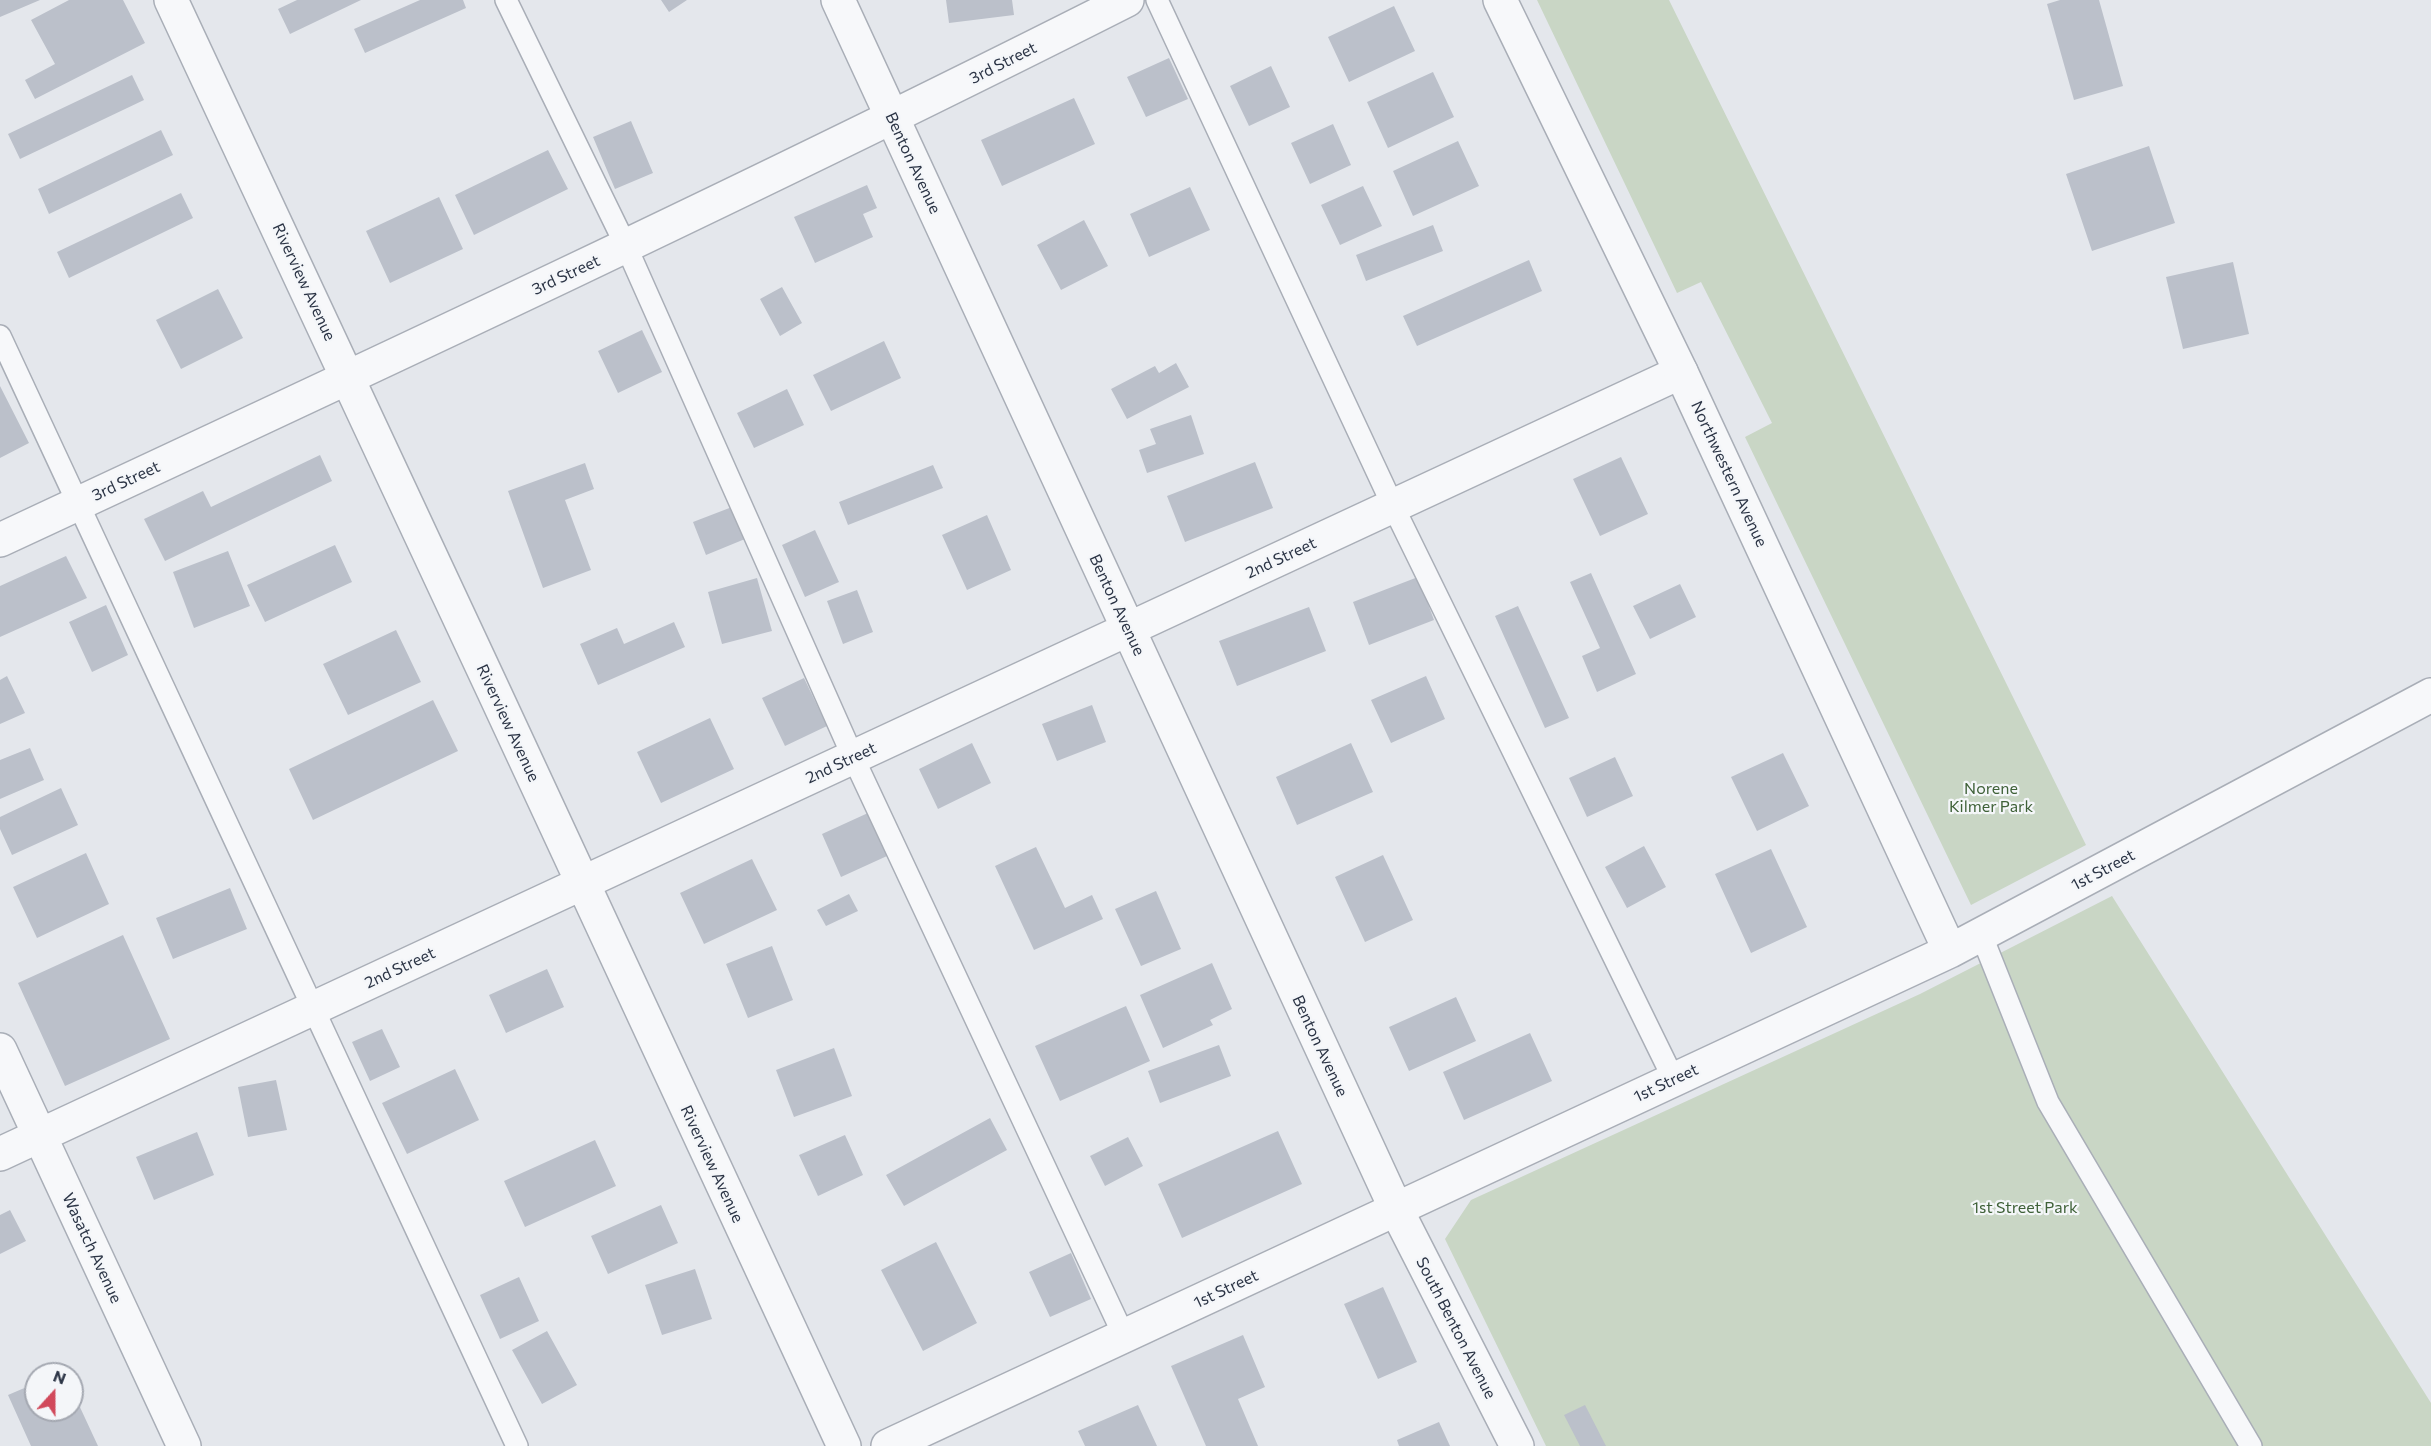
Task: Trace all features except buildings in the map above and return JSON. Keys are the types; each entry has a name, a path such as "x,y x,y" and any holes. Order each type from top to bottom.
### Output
{"street":[{"name":"Riverview Avenue","path":"171,0 349,377 844,1446"},
{"name":"Benton Avenue","path":"838,0 1396,1209"},
{"name":"3rd Street","path":"0,540 892,119 1127,0"},
{"name":"Northwestern Avenue","path":"1500,0 1681,372 1950,951"},
{"name":"2nd Street","path":"0,1154 1681,372"},
{"name":"1st Street","path":"888,1446 1950,951 2431,695"},
{"name":"Wasatch Avenue","path":"0,1050 184,1446"},
{"name":"South Benton Avenue","path":"1396,1209 1517,1446"}],"lane":[{"path":"506,0 626,246 853,757 1124,1336"},
{"path":"1157,0 1393,506 1674,1080"},
{"path":"0,336 517,1446"},
{"path":"1981,934 2048,1102 2251,1446"}],"green space":[{"name":"Norene Kilmer Park","path":"1537,0 1669,0 2086,845 1971,905 1745,437 1772,423 1701,282 1677,293"},
{"name":"1st Street Park","path":"2112,896 2431,1403 2431,1446 1546,1446 1445,1239 1471,1200 1920,994"}]}
